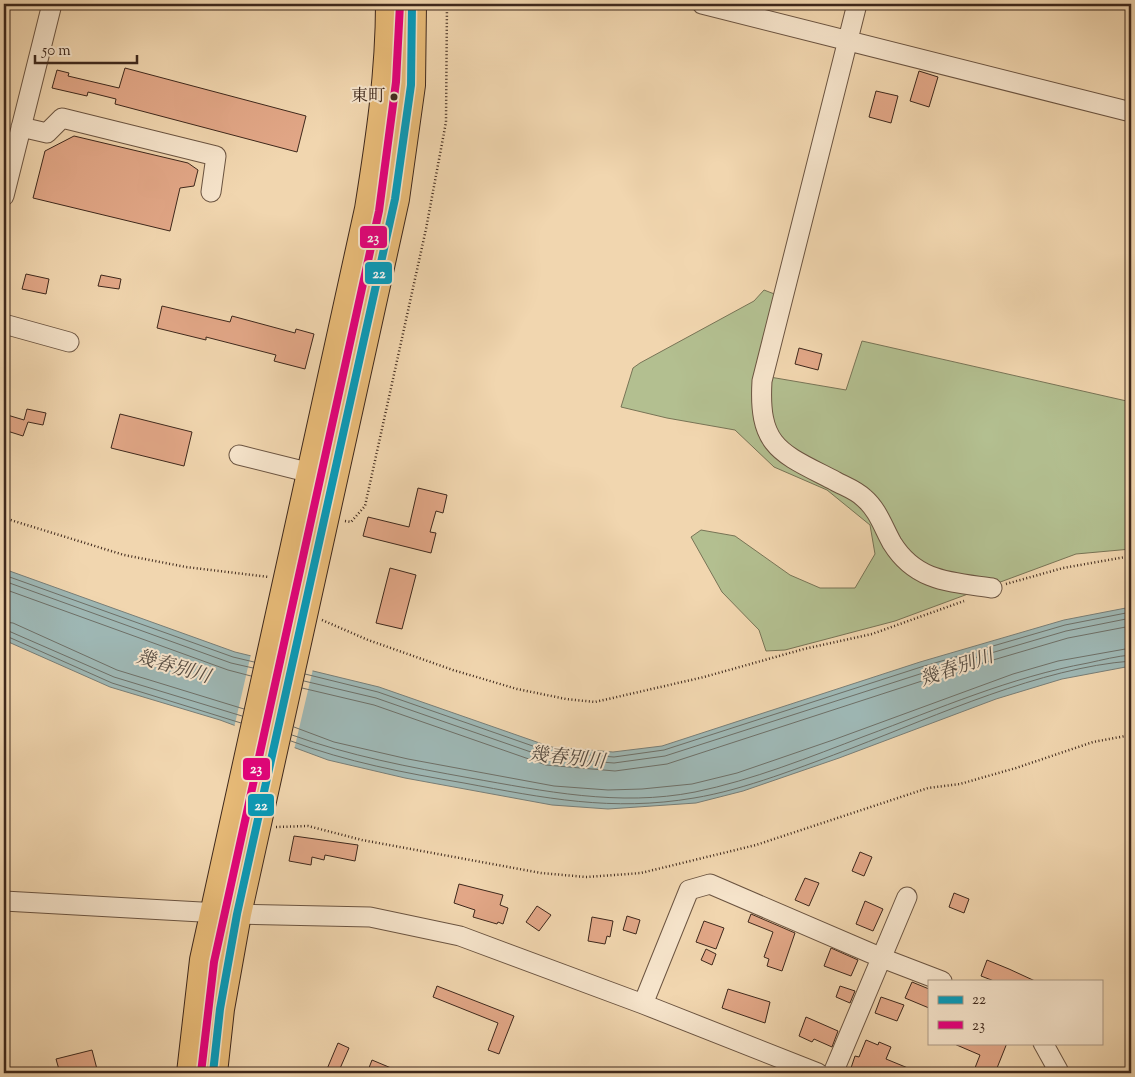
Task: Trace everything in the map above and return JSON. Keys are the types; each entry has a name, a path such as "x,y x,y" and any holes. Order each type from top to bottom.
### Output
{"highway":[{"path":"293,627 288,579 369,209 382,126 390,49 390,4"},
{"path":"213,1073 220,1009 226,913 252,793 293,627 325,517 395,199 411,85 412,4"},
{"path":"191,1073 204,960 226,913 257,826 252,793"}],"street":[{"path":"4,196 8,160 21,127 52,4"},
{"path":"702,4 1131,112"},
{"path":"857,4 762,381 762,416 771,438 786,455 865,498 877,513 892,543 912,565 937,580 992,588"},
{"path":"21,127 47,133 62,118 216,156 210,192"},
{"path":"4,324 69,342"},
{"path":"239,455 311,473"},
{"path":"643,1004 689,890 710,884 882,958 939,980"},
{"path":"833,1073 908,898"},
{"path":"4,901 226,913 370,917 460,936 643,1004 818,1073"},
{"path":"1044,1044 1058,1070 1056,1073"}],"path":[{"path":"325,517 351,522 365,506 426,229 446,122 448,4"},
{"path":"4,518 124,555 186,567 288,579"},
{"path":"293,627 454,670 517,689 566,699 595,702 695,680 798,651 872,634 963,601 992,588 1072,566 1131,556"},
{"path":"257,826 308,826 362,840 541,873 586,877 641,874 756,845 928,788 960,784 1016,768 1093,742 1131,735"}],"green space":[{"path":"764,290 777,295 758,375 846,390 862,341 1131,402 1131,549 1076,554 895,621 785,650 766,651 759,630 722,592 691,537 701,530 735,536 790,575 820,588 855,588 875,554 870,525 827,490 774,467 735,430 667,418 621,407 633,368 754,301"}],"water":[{"name":"幾春別川","path":"4,569 235,652 379,687 551,747 613,752 662,746 920,662 1064,620 1131,607 1131,666 1062,679 996,699 839,758 743,791 696,803 608,809 552,805 405,778 328,760 220,720 110,687 4,640"}],"pier":[{"path":"251,654 313,669 294,750 234,728"}],"building":[{"path":"125,68 306,116 297,152 115,104 116,99 88,92 87,96 52,88 57,70 69,73 68,76 119,88"},
{"path":"919,71 938,77 929,107 910,101"},
{"path":"876,91 898,96 891,123 869,117"},
{"path":"74,136 188,163 198,170 194,186 180,188 170,231 33,198 45,151"},
{"path":"26,274 49,279 46,294 22,289"},
{"path":"101,275 121,279 119,289 98,286"},
{"path":"162,306 230,322 232,316 295,333 296,329 314,334 305,369 274,361 276,355 206,337 206,340 157,328"},
{"path":"799,348 822,354 818,370 795,364"},
{"path":"27,409 46,413 43,425 28,422 23,436 4,430 4,414 24,420"},
{"path":"120,414 192,432 184,466 111,448"},
{"path":"418,488 447,495 443,513 436,511 430,532 436,533 431,553 363,536 368,517 409,527"},
{"path":"390,568 416,575 402,629 376,623"},
{"path":"294,836 358,845 355,861 325,855 324,860 312,857 311,865 289,861"},
{"path":"860,852 872,857 864,876 852,871"},
{"path":"805,878 819,883 809,906 795,900"},
{"path":"459,884 503,895 500,905 508,908 503,924 473,917 475,910 454,903"},
{"path":"954,893 969,899 964,913 949,907"},
{"path":"865,901 883,909 873,931 856,924"},
{"path":"537,906 551,915 539,931 526,922"},
{"path":"751,914 795,933 782,971 767,966 769,959 764,957 773,932 748,922"},
{"path":"627,916 640,920 636,934 623,930"},
{"path":"592,917 613,921 610,937 607,936 605,944 588,941"},
{"path":"704,921 724,928 716,949 696,942"},
{"path":"831,948 858,960 851,976 824,966"},
{"path":"706,949 716,954 712,965 701,960"},
{"path":"987,960 1033,980 991,980 981,976"},
{"path":"912,982 928,989 928,1008 905,998"},
{"path":"437,986 514,1016 499,1054 488,1050 498,1023 433,997"},
{"path":"840,986 855,991 850,1003 836,997"},
{"path":"728,989 770,1002 765,1023 722,1008"},
{"path":"881,997 904,1005 897,1021 875,1013"},
{"path":"806,1017 838,1031 832,1047 814,1039 812,1042 799,1036"},
{"path":"866,1040 878,1045 879,1042 891,1047 886,1059 920,1073 868,1073 851,1068 855,1056 859,1057"},
{"path":"338,1043 349,1048 338,1073 327,1069"},
{"path":"954,1044 1007,1044 995,1073 973,1073 980,1055"},
{"path":"92,1050 98,1073 60,1073 56,1059"},
{"path":"372,1060 403,1073 367,1073"}],"transit line":[{"name":"23","path":"201,1073 214,962 379,211 396,82 400,4"},
{"name":"22","path":"213,1073 220,1009 237,914 395,199 411,85 412,4"}],"place":[{"name":"東町","path":"394,97"}]}
